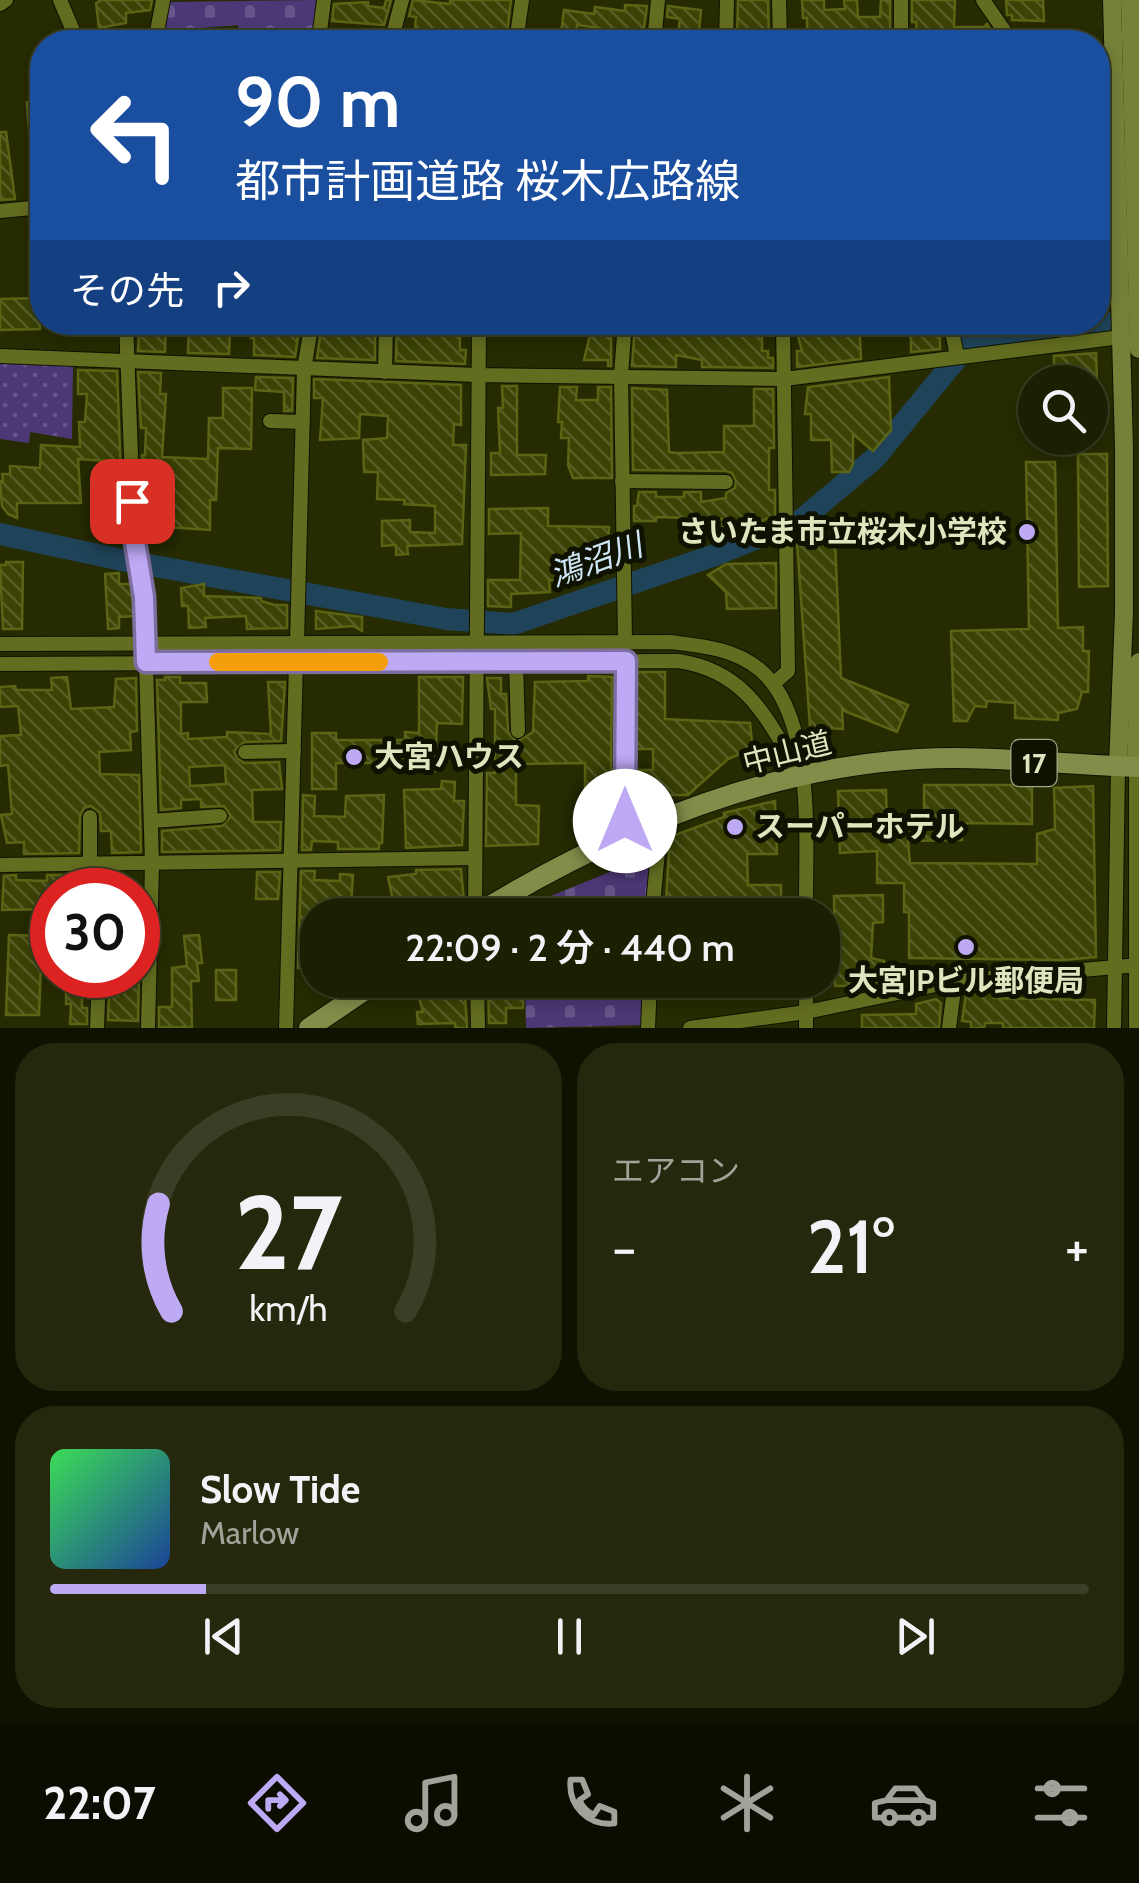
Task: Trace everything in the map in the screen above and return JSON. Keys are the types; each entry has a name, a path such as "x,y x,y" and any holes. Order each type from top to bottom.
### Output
{"highway":[{"name":"中山道","path":"505,898 572,860 661,820 801,776 917,760 1131,767"},
{"path":"318,1026 356,998"}],"main road":[{"path":"1112,0 1129,173"},
{"path":"1130,0 1135,67 1129,173 1131,447 1124,561 1131,767"},
{"path":"1131,334 1139,349"},
{"path":"1131,767 1139,662"}],"street":[{"path":"0,4 6,0"},
{"path":"60,0 72,30"},
{"path":"157,30 163,0"},
{"path":"320,30 324,0"},
{"path":"394,30 402,0"},
{"path":"518,30 522,0"},
{"path":"655,30 658,0"},
{"path":"726,0 726,30"},
{"path":"779,0 780,30"},
{"path":"901,0 901,30"},
{"path":"982,0 1003,30"},
{"path":"0,210 30,208"},
{"path":"0,356 477,375 784,379 956,353 1131,334"},
{"path":"126,335 145,642 151,821 148,1028"},
{"path":"297,642 304,369 310,335"},
{"path":"385,372 386,335"},
{"path":"475,898 479,335"},
{"path":"624,335 621,375 625,642"},
{"path":"773,684 788,671 783,335"},
{"path":"953,335 956,353"},
{"path":"270,420 303,422"},
{"path":"622,481 726,482"},
{"path":"0,644 297,642 476,628 717,648 760,670 783,699 795,729 801,776 805,898"},
{"path":"516,661 518,731"},
{"path":"625,835 626,661"},
{"path":"286,1028 296,662"},
{"path":"0,664 700,664 727,676 752,699 801,776"},
{"path":"245,752 294,752"},
{"path":"1131,767 1136,1028"},
{"path":"1114,1028 1114,967 1131,767"},
{"path":"151,821 220,816"},
{"path":"90,817 98,868"},
{"path":"654,898 661,820"},
{"path":"0,865 475,858"},
{"path":"690,1028 806,1020 954,981 1137,965"},
{"path":"950,1028 954,981"},
{"path":"97,1028 98,998"},
{"path":"477,998 478,1028"},
{"path":"648,1028 649,998"}],"green space":[{"path":"318,0 315,30 238,30 238,25 164,30 167,5"},
{"path":"0,363 73,365 72,439 30,432 29,443 0,439"},
{"path":"654,862 651,898 546,898 627,865"},
{"path":"525,998 645,998 643,1025 526,1028"}],"building":[{"path":"152,0 150,10 126,13 126,23 99,28 96,3"},
{"path":"386,0 391,0 384,25 332,21 334,4 368,2 368,6 384,8"},
{"path":"413,0 450,4 450,0 511,0 507,30 415,30 416,17 409,16"},
{"path":"738,0 768,0 769,30 737,30"},
{"path":"802,0 824,0 824,10 845,9 844,0 857,0 858,17 880,17 881,0 890,0 890,30 807,30 807,18 803,18"},
{"path":"912,0 955,0 954,27 987,24 991,30 916,30 916,22 912,22"},
{"path":"1006,0 1043,0 1044,21 1012,20 1012,15 1007,15"},
{"path":"625,5 647,6 644,30 600,30 577,25 576,30 562,30 564,10 594,14 595,7 625,11"},
{"path":"668,6 701,10 699,30 679,30 680,19 667,17"},
{"path":"0,132 6,132 15,199 0,200"},
{"path":"30,298 30,329 0,330 0,299"},
{"path":"139,335 166,335 165,352 138,351"},
{"path":"189,335 230,335 229,354 188,353"},
{"path":"298,335 295,357 254,355 251,338"},
{"path":"320,335 375,335 375,360 317,358"},
{"path":"397,335 460,335 460,350 466,350 465,364 396,361"},
{"path":"590,335 611,335 611,366 608,360 584,360"},
{"path":"634,335 762,335 762,351 768,351 768,358 773,358 773,368 702,367 702,360 676,355 676,367 632,366"},
{"path":"798,335 860,335 861,359 797,367 797,351 802,351"},
{"path":"909,335 940,335 940,349 911,352"},
{"path":"1096,353 1096,365 1054,365 1054,356"},
{"path":"78,370 117,371 122,504 107,505 107,461 78,459 81,503 17,503 17,518 8,514 2,506 0,481 2,474 10,474 10,466 40,468 41,445 80,447 79,422 85,422 87,394 78,394"},
{"path":"138,372 161,373 160,394 166,394 162,457 208,459 209,418 223,418 223,388 252,388 251,449 218,448 216,500 210,500 210,530 144,530 142,455 146,428 141,428"},
{"path":"256,377 293,378 292,411 284,411 284,392 255,390"},
{"path":"889,377 891,430 873,451 853,434 853,464 849,472 832,472 831,440 811,440 811,414 805,414 808,387"},
{"path":"314,379 461,385 461,425 454,424 453,445 466,445 462,544 407,546 408,554 396,555 396,545 382,546 382,521 410,520 410,532 435,533 435,506 377,499 378,472 364,472 363,440 387,438 388,416 360,414 359,438 320,440 323,398 314,398"},
{"path":"502,386 517,386 517,455 546,455 545,474 491,475 491,453 500,453 498,408 503,408"},
{"path":"560,387 577,387 576,400 598,400 598,387 611,387 612,478 573,478 568,465 569,438 561,438 562,422 558,422"},
{"path":"632,388 667,390 669,452 676,453 724,452 724,426 754,426 754,389 773,389 774,448 769,448 769,490 775,490 775,515 757,523 723,528 722,519 656,517 656,521 634,521 639,492 656,492 656,497 684,497 684,492 701,492 701,502 726,498 736,481 726,471 633,470"},
{"path":"1078,455 1107,455 1108,586 1079,587"},
{"path":"1026,462 1055,462 1058,628 1083,627 1083,651 1089,651 1088,692 1082,692 1077,709 1058,713 1058,720 1015,718 1015,703 987,701 986,707 975,706 967,721 954,721 951,631 1029,629"},
{"path":"548,508 548,526 609,527 608,551 580,550 580,581 549,580 550,592 511,594 511,607 488,606 488,580 520,580 521,533 489,534 489,509"},
{"path":"835,541 841,678 908,705 897,732 842,710 843,729 810,727 797,542"},
{"path":"23,562 22,629 3,629 0,565"},
{"path":"776,563 776,608 727,609 726,592 708,575 726,564"},
{"path":"119,573 119,584 131,584 134,616 119,617 119,628 108,629 105,574"},
{"path":"204,584 204,596 261,598 275,605 287,605 287,628 247,629 246,616 205,618 206,627 189,628 188,606 182,606 181,588"},
{"path":"316,611 362,617 362,631 353,626 316,629"},
{"path":"637,672 665,672 665,719 750,723 752,742 747,751 728,759 688,795 636,802 636,770 653,770 653,749 636,749"},
{"path":"588,676 612,677 611,769 615,770 615,802 585,802 585,763 516,764 516,805 539,806 538,844 486,846 487,773 495,773 495,709 491,709 487,678 501,678 508,732 517,742 533,732 535,682 588,681"},
{"path":"67,677 71,709 114,707 116,679 136,678 137,731 130,732 131,750 99,752 100,774 139,775 141,852 112,853 111,831 101,831 100,813 91,806 84,808 80,816 79,853 24,854 24,842 7,843 1,815 12,814 8,765 0,766 0,736 21,735 18,706 0,707 0,687 52,690 51,678"},
{"path":"180,677 180,683 206,683 207,702 181,702 181,734 188,733 188,739 227,737 227,732 271,734 268,682 285,682 281,741 244,742 234,751 244,763 279,762 282,789 252,790 253,822 281,822 280,850 162,852 162,831 222,826 231,816 224,806 201,807 201,799 181,800 181,808 161,810 157,680","holes":["225,765 226,784 190,786 189,767"]},
{"path":"419,677 463,677 462,724 437,723 435,771 404,770 404,763 336,763 336,789 312,789 312,733 336,733 336,740 405,740 405,732 419,733"},
{"path":"442,781 455,782 454,801 464,801 462,845 406,848 404,790 441,789"},
{"path":"924,785 1032,785 1032,824 962,823 962,840 908,841 910,863 1037,864 1037,834 1055,829 1054,788 1093,786 1096,957 909,958 909,912 904,912 904,883 877,883 877,851 840,853 838,791 886,790 887,826 924,821"},
{"path":"303,795 315,796 314,816 345,817 346,796 384,795 379,849 338,849 338,842 312,841 311,850 302,850"},
{"path":"775,801 777,854 747,854 748,885 781,885 781,898 666,898 670,837 724,817 724,813"},
{"path":"461,869 464,898 392,898 388,877 416,874 416,870"},
{"path":"301,871 315,871 314,880 340,881 340,874 353,875 352,898 300,898"},
{"path":"257,872 280,872 278,899 256,899"},
{"path":"16,875 16,880 30,880 30,909 2,910 4,876"},
{"path":"883,895 883,922 873,923 871,958 884,961 884,985 840,986 840,898 834,896"},
{"path":"300,903 300,968 298,968"},
{"path":"9,935 30,936 30,998 40,998 39,1015 6,1015"},
{"path":"199,935 202,963 197,963 199,981 191,981 192,1027 159,1027 159,1007 172,1007 172,968 187,966 184,936"},
{"path":"216,970 236,970 236,1000 216,1000"},
{"path":"994,991 994,998 1095,1000 1094,1028 1003,1028 1003,1023 985,1023 984,1028 971,1028 971,1022 962,1021 966,994"},
{"path":"66,998 82,998 82,1008 87,1008 87,1024 70,1024 71,1004 66,1004"},
{"path":"109,998 138,998 138,1021 108,1020"},
{"path":"419,998 465,998 467,1028 455,1028 455,1023 418,1024 417,1012 423,1012"},
{"path":"488,998 523,998 523,1008 506,1008 506,1023 489,1023"},
{"path":"936,999 941,1003 939,1028 862,1028 862,1015 916,1014 916,1004"}],"waterway":[{"name":"鴻沼川","path":"1110,323 1139,316"},
{"name":"鴻沼川","path":"0,534 446,619 513,624 715,555 800,521 875,458 966,347 1057,335"}],"slow traffic":[{"path":"218,662 379,662"}],"place":[{"name":"さいたま市立桜木小学校","path":"1027,532"},
{"name":"大宮ハウス","path":"354,757"},
{"name":"スーパーホテル","path":"735,827"},
{"name":"大宮JPビル郵便局","path":"966,947"}],"route":[{"path":"132,501 144,597 146,662 626,661 625,821"}]}
